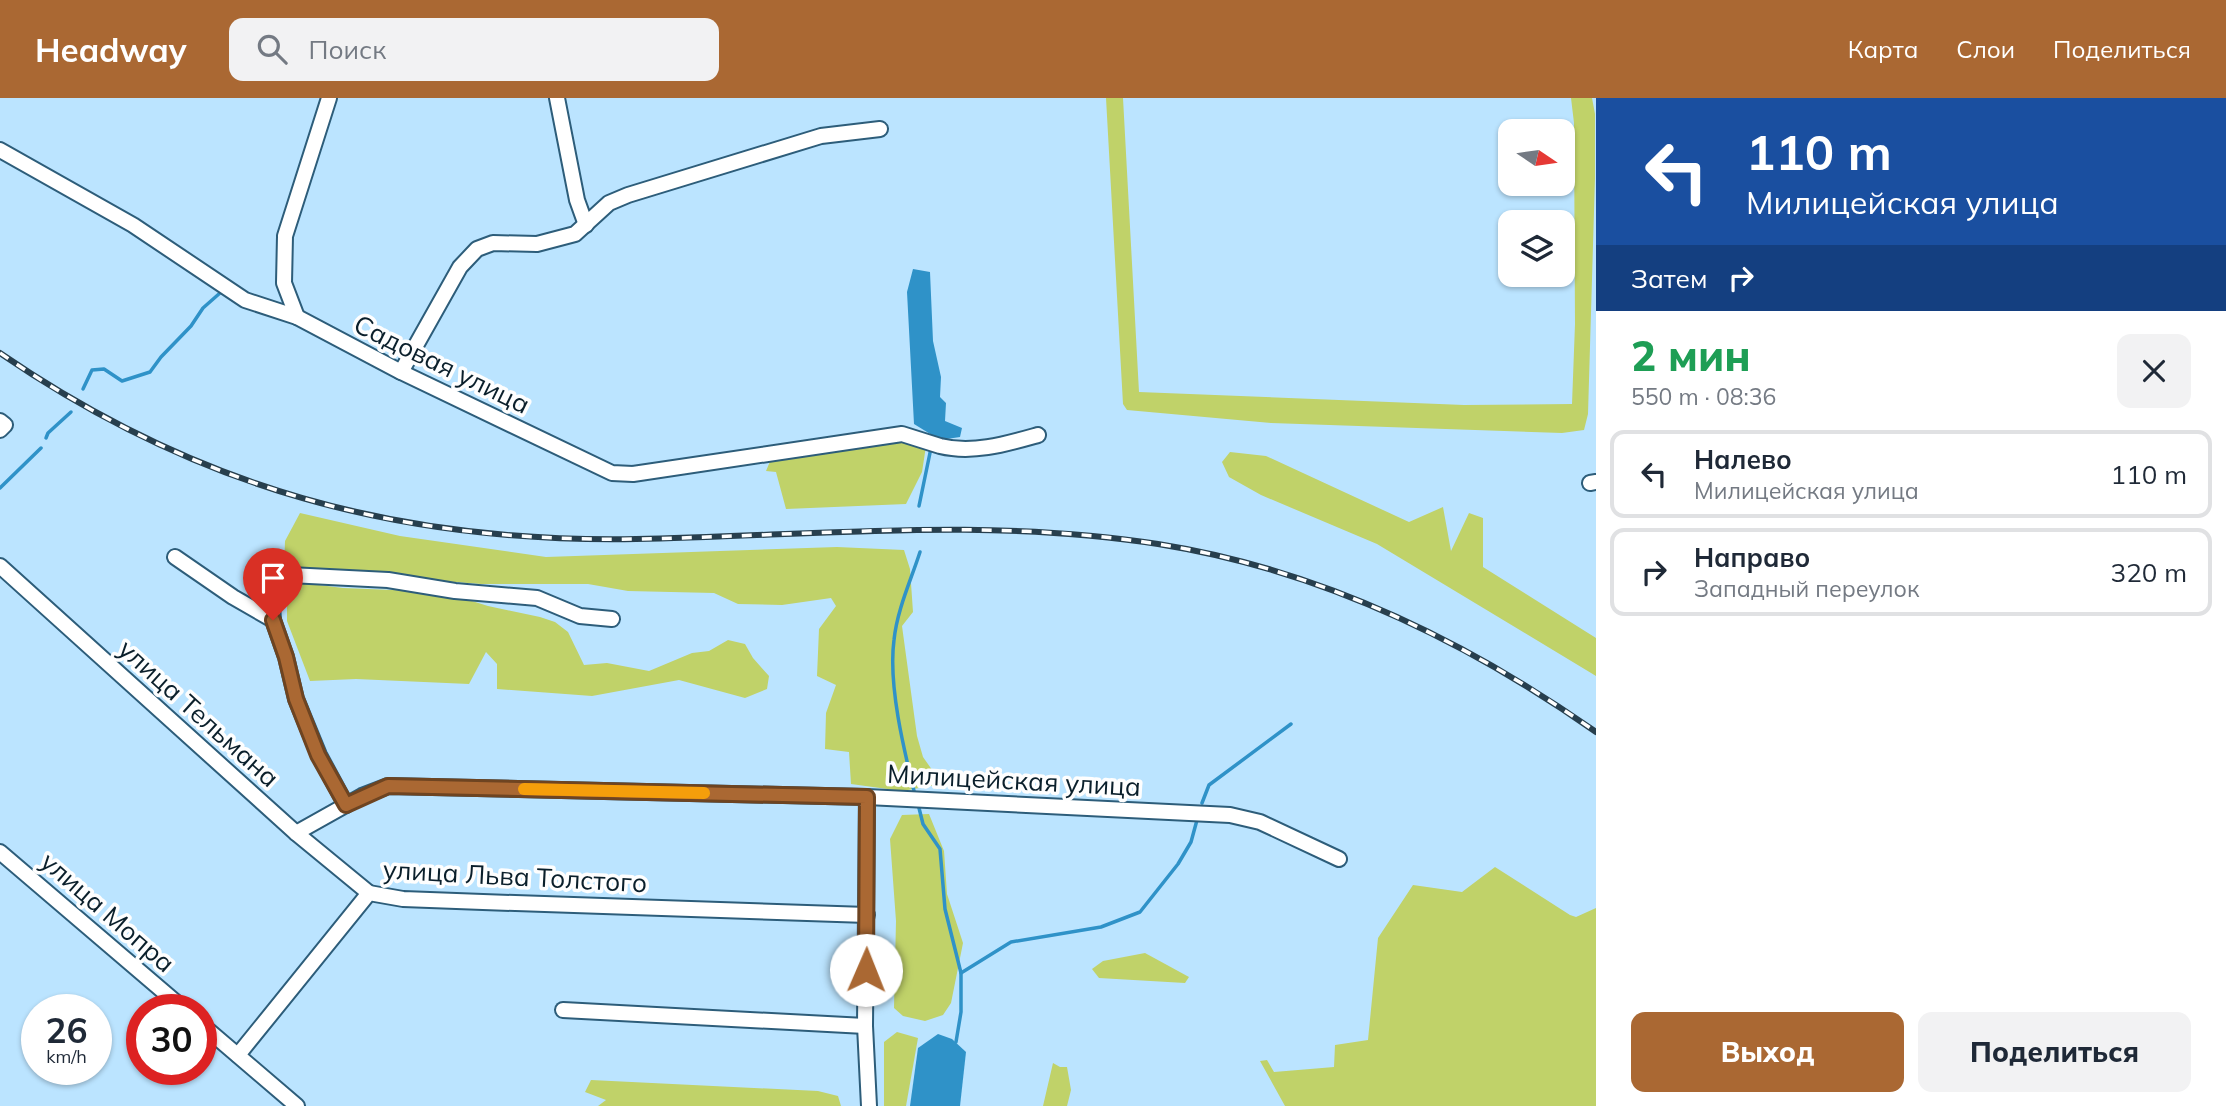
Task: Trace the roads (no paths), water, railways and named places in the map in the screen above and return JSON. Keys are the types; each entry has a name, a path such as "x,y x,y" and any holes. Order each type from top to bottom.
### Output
{"street":[{"path":"296,317 284,283 285,236 330,98"},
{"path":"557,98 577,200 586,225"},
{"path":"401,372 460,267 477,249 493,243 537,244 575,234 609,204 628,195 821,136 880,129"},
{"name":"Садовая улица","path":"0,150 133,225 245,300 296,317 401,372 612,473 633,474 902,434 939,446 958,448 992,448 1038,435"},
{"path":"175,557 233,597 273,620"},
{"name":"улица Тельмана","path":"0,566 296,833 369,893"},
{"path":"346,805 318,755 300,710 273,620 270,574 387,580 455,591 537,598 580,616 612,619"},
{"name":"Милицейская улица","path":"296,833 346,805 388,786 867,797 1230,815 1260,821 1339,859"},
{"path":"867,797 865,1026 869,1106"},
{"name":"улица Мопра","path":"0,852 166,994"},
{"name":"улица Льва Толстого","path":"238,1055 369,893 403,899 867,915"},
{"path":"563,1010 865,1026"},
{"path":"217,1037 297,1106"}],"water":[{"path":"913,269 930,272 933,341 941,377 940,397 946,403 945,421 962,428 960,437 940,440 914,424 907,292"},
{"path":"938,1034 952,1039 966,1052 960,1106 910,1106 918,1048"}],"waterway":[{"path":"83,389 92,370 104,369 122,381 150,372 191,326 203,308 220,293"},
{"path":"46,438 71,412"},
{"path":"0,488 41,448"},
{"path":"919,506 931,448"},
{"path":"915,795 898,718 893,658 898,618 920,552"},
{"path":"1202,803 1209,785 1291,724"},
{"path":"918,804 923,824 940,849 945,909 961,973 961,1012 956,1042"},
{"path":"961,973 1011,942 1101,927 1140,912 1178,864 1191,842 1197,820"}],"railway":[{"path":"0,353 74,400 149,440 225,472 303,498 382,518 464,531 548,538 636,539 897,530 1028,531 1158,544 1217,555 1332,590 1388,613 1495,667 1596,732"}]}
